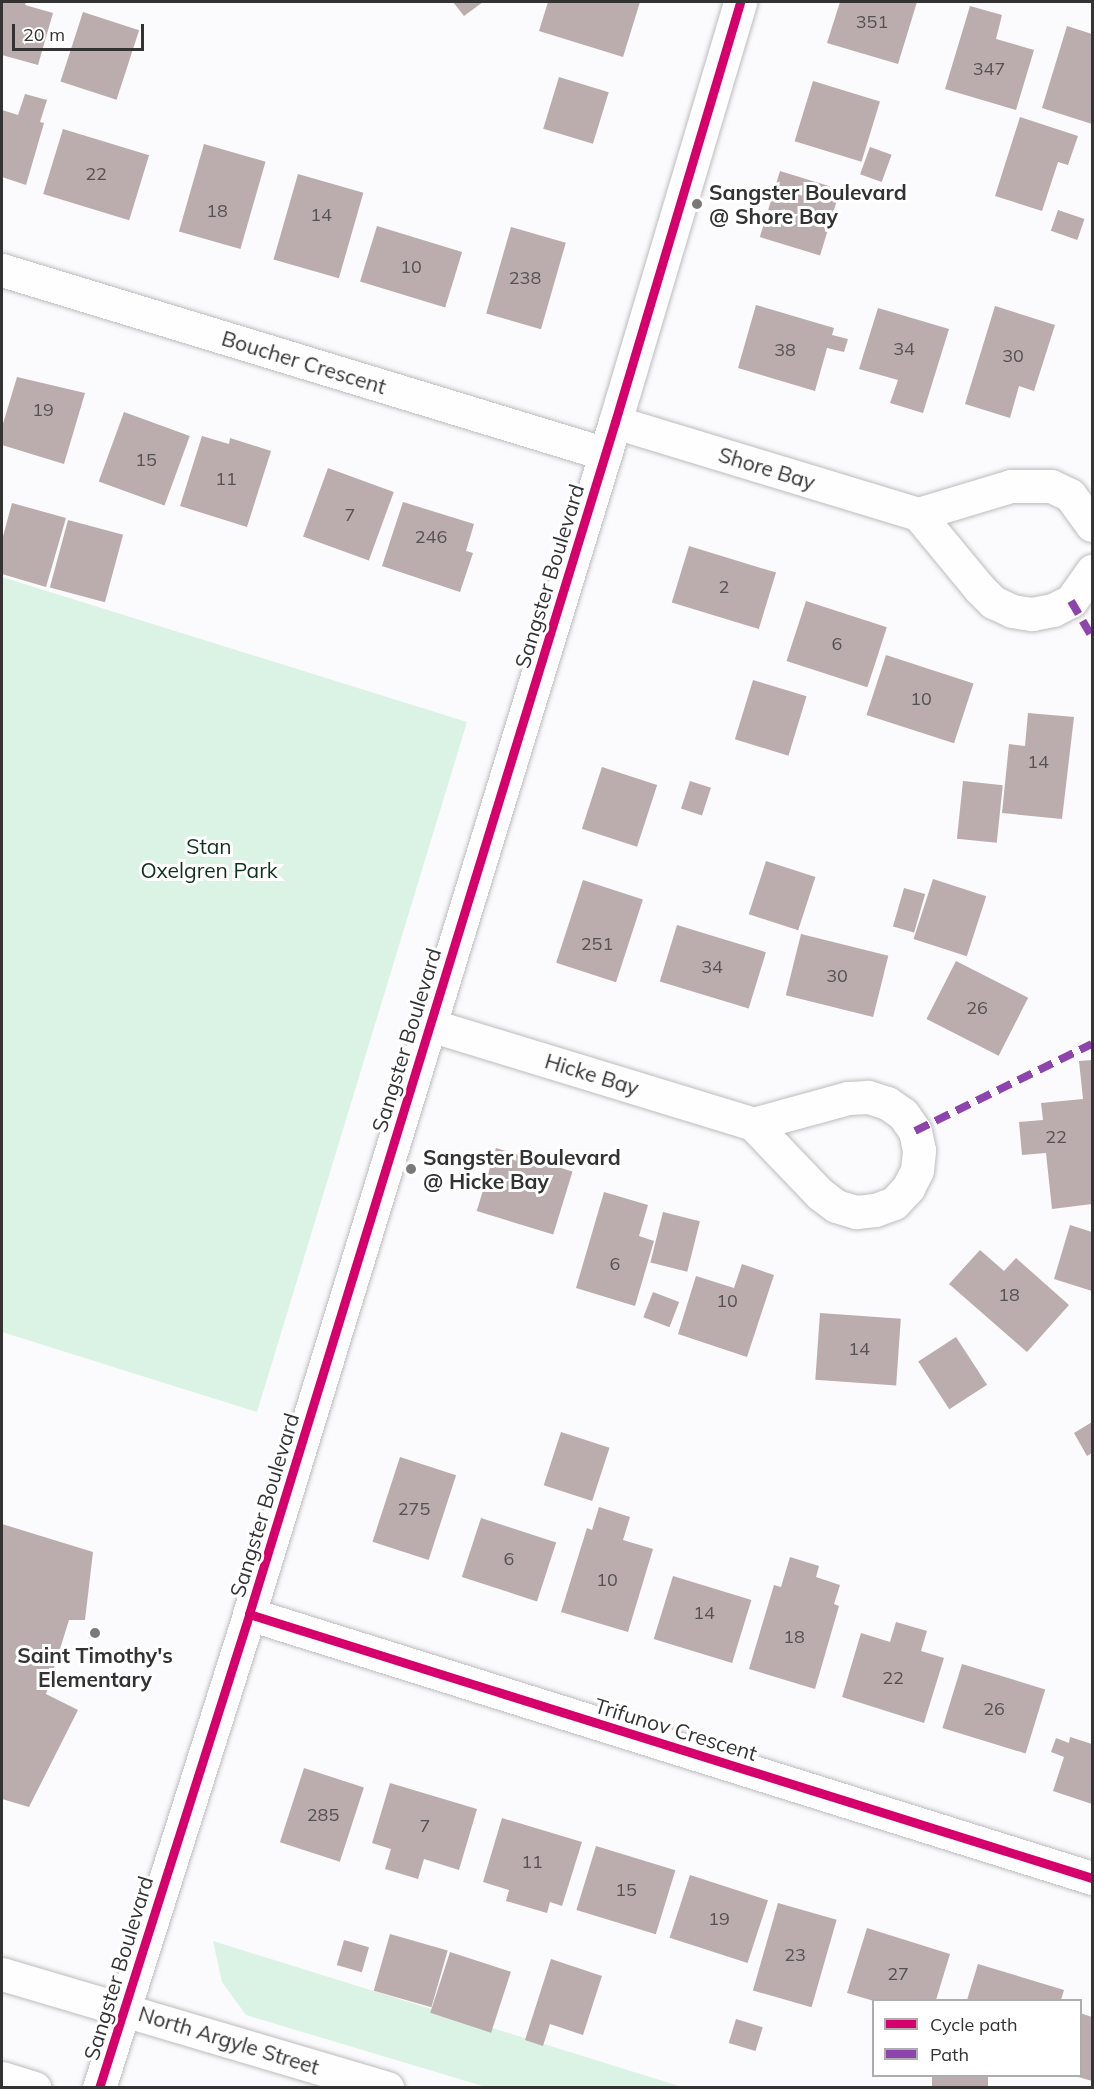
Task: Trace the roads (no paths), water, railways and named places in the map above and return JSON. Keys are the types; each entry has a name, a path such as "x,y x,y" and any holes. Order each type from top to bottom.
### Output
{"street":[{"name":"Sangster Boulevard","path":"99,2088 249,1614 606,454 740,2"},
{"name":"Boucher Crescent","path":"2,270 606,454"},
{"name":"Shore Bay","path":"615,422 918,514"},
{"path":"1092,525 1070,495 1051,486 1031,483 918,514 979,588 993,602 1012,611 1032,614 1053,610 1071,601 1092,571"},
{"name":"Hicke Bay","path":"430,1024 753,1124 836,1206 856,1212 875,1210 894,1203 908,1188 917,1170 919,1150 915,1131 903,1114 887,1103 868,1097 848,1098 753,1124"},
{"name":"Trifunov Crescent","path":"249,1614 1092,1878"},
{"name":"North Argyle Street","path":"2,1974 124,2008 387,2088"},
{"path":"2,2078 34,2088"}],"place":[{"name":"Sangster Boulevard @ Shore Bay","path":"697,204"},
{"name":"Sangster Boulevard @ Hicke Bay","path":"411,1169"},
{"name":"Saint Timothy's Elementary","path":"95,1633"}],"park label":[{"name":"Stan Oxelgren Park","path":"209,858"}]}
